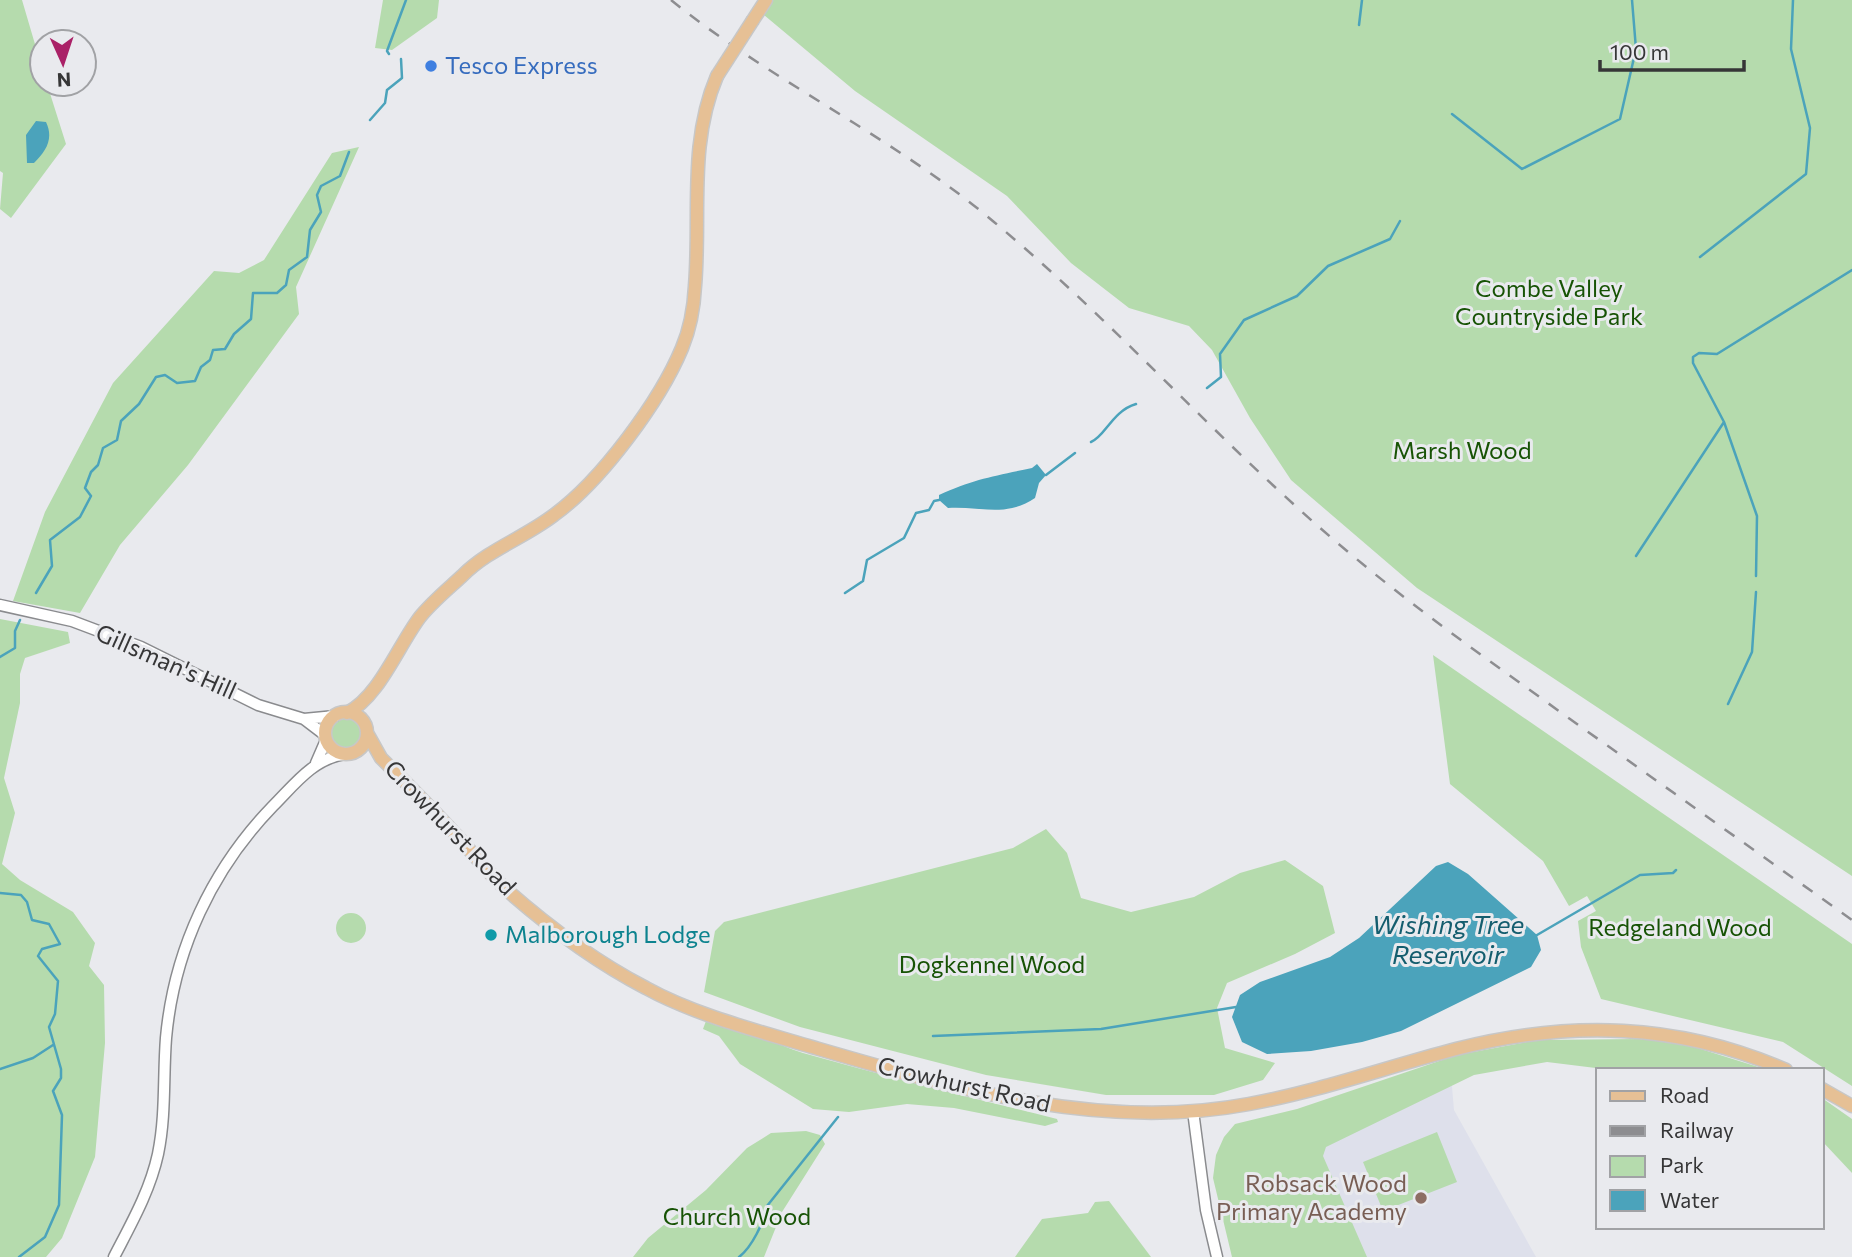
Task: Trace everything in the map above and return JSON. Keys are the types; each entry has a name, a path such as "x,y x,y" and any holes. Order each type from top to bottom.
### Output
{"main road":[{"path":"381,758 365,752 333,750 326,738 327,724 369,696 422,615 465,572 492,550 553,516 586,489 613,457 672,369 690,320 695,285 698,160 702,128 717,76 766,0"},
{"path":"349,753 363,745 369,696"},
{"path":"341,715 357,716 366,728"},
{"name":"Crowhurst Road","path":"366,728 381,758 507,890 569,938 647,989 746,1027 1036,1105 1112,1111 1193,1111 1280,1098 1460,1048 1577,1030 1674,1034 1717,1044 1781,1068"},
{"path":"1824,1089 1852,1106"}],"street":[{"name":"Gillsman's Hill","path":"0,605 90,626 182,664 258,705 304,719 326,738"},
{"path":"304,719 341,715"},
{"path":"114,1257 139,1208 157,1157 166,1096 169,1010 189,936 205,899 242,840 316,763 326,738"},
{"path":"316,763 349,753"},
{"path":"1193,1111 1206,1210 1217,1257"}],"shaded area":[{"name":"Robsack Wood Primary Academy","path":"1451,1075 1454,1110 1536,1257 1354,1257 1315,1149"}],"green space":[{"path":"0,0 22,0 30,28 28,28 28,98 51,98 66,144 11,218 0,209 3,173 0,171"},
{"path":"383,0 439,0 437,18 392,50 375,48"},
{"name":"Combe Valley Countryside Park","path":"772,0 1852,0 1852,876 1417,588 1291,480 1250,418 1212,350 1189,326 1129,308 1071,263 1007,196 855,91 764,15"},
{"path":"359,147 296,287 299,314 188,465 120,545 80,613 13,601 45,512 113,383 214,271 239,273 264,260 332,153"},
{"path":"0,619 68,632 70,643 25,658 20,674 20,703 4,778 15,813 2,864 20,880 73,912 95,943 89,966 104,985 105,1043 95,1157 62,1238 46,1257 0,1257"},
{"name":"Redgeland Wood","path":"1433,655 1852,944 1852,1086 1783,1042 1601,999 1581,947 1578,921 1596,911 1587,896 1569,906 1543,861 1450,784"},
{"path":"346,718 357,722 361,733 357,744 346,748 335,744 331,733 335,722"},
{"name":"Dogkennel Wood","path":"1046,829 1067,853 1081,898 1131,912 1194,897 1240,873 1285,860 1323,886 1335,933 1295,954 1227,983 1217,1008 1225,1048 1275,1063 1263,1080 1214,1095 1106,1095 986,1075 800,1027 704,992 715,931 724,922 1013,848"},
{"path":"351,913 362,917 366,928 362,939 351,943 340,939 336,928 340,917"},
{"path":"706,1021 743,1030 803,1053 1057,1119 1058,1122 1045,1126 954,1108 907,1104 849,1112 813,1109 740,1064 719,1036 703,1029"},
{"path":"1538,1040 1675,1041 1762,1068 1596,1068 1547,1062 1474,1075 1326,1147 1323,1156 1367,1257 1232,1257 1213,1178 1216,1155 1224,1137 1235,1124 1297,1109 1457,1055"},
{"path":"1824,1099 1852,1119 1852,1173 1824,1143"},
{"name":"Church Wood","path":"806,1131 820,1135 825,1144 782,1212 764,1257 633,1257 648,1238 706,1190 747,1148 771,1133"},
{"path":"1437,1132 1457,1182 1383,1211 1363,1162"},
{"path":"1109,1201 1151,1257 1015,1257 1042,1219 1088,1213 1095,1202"}],"water":[{"path":"36,121 46,122 49,139 34,163 27,163 26,135"},
{"path":"1037,464 1046,475 1039,483 1035,498 1014,508 948,508 939,500 939,495 963,485 1032,468"},
{"name":"Wishing Tree Reservoir","path":"1448,862 1468,874 1537,935 1541,950 1531,967 1401,1031 1362,1042 1311,1051 1267,1054 1242,1042 1232,1017 1240,995 1260,982 1330,957 1359,938 1436,866"}],"waterway":[{"path":"389,54 387,51 406,0"},
{"path":"1359,25 1362,0"},
{"path":"1452,114 1522,169 1620,119 1636,49 1632,0"},
{"path":"1700,257 1806,174 1810,128 1791,49 1793,0"},
{"path":"370,120 385,103 387,90 402,78 401,59"},
{"path":"36,593 52,566 50,540 80,517 91,496 85,488 91,472 98,465 103,448 117,440 121,421 139,404 156,377 165,375 177,383 195,381 201,367 210,360 213,350 225,349 234,334 251,319 253,293 277,293 286,285 289,270 307,257 310,230 321,212 317,195 321,186 340,176 349,152"},
{"path":"1207,388 1221,377 1220,354 1244,320 1297,296 1328,266 1390,239 1400,221"},
{"path":"1756,576 1757,516 1724,422 1693,363 1693,357 1699,353 1717,354 1852,270"},
{"path":"1091,442 1101,435 1121,412 1136,404"},
{"path":"1636,556 1724,422"},
{"path":"1046,475 1075,453"},
{"path":"845,593 863,581 867,560 904,538 916,513 929,510 934,501 939,500"},
{"path":"1728,704 1752,652 1756,592"},
{"path":"0,657 15,648 15,631 20,620"},
{"path":"1537,935 1640,875 1673,873 1676,870"},
{"path":"0,893 21,895 27,902 32,920 49,924 60,944 42,949 38,956 58,981 55,1014 49,1027 61,1069 61,1078 53,1091 62,1115 59,1205 45,1237 19,1257"},
{"path":"933,1036 1101,1029 1236,1007"},
{"path":"0,1069 33,1058 53,1045"},
{"path":"739,1257 757,1234 767,1206 838,1117"}],"railway":[{"path":"671,0 750,57 956,191 1040,261 1257,470 1374,573 1485,657 1852,920"}],"place":[{"name":"Tesco Express","path":"431,66"},
{"name":"Malborough Lodge","path":"491,935"},
{"name":"Robsack Wood Primary Academy","path":"1421,1198"}],"park label":[{"name":"Marsh Wood","path":"1462,451"}]}
